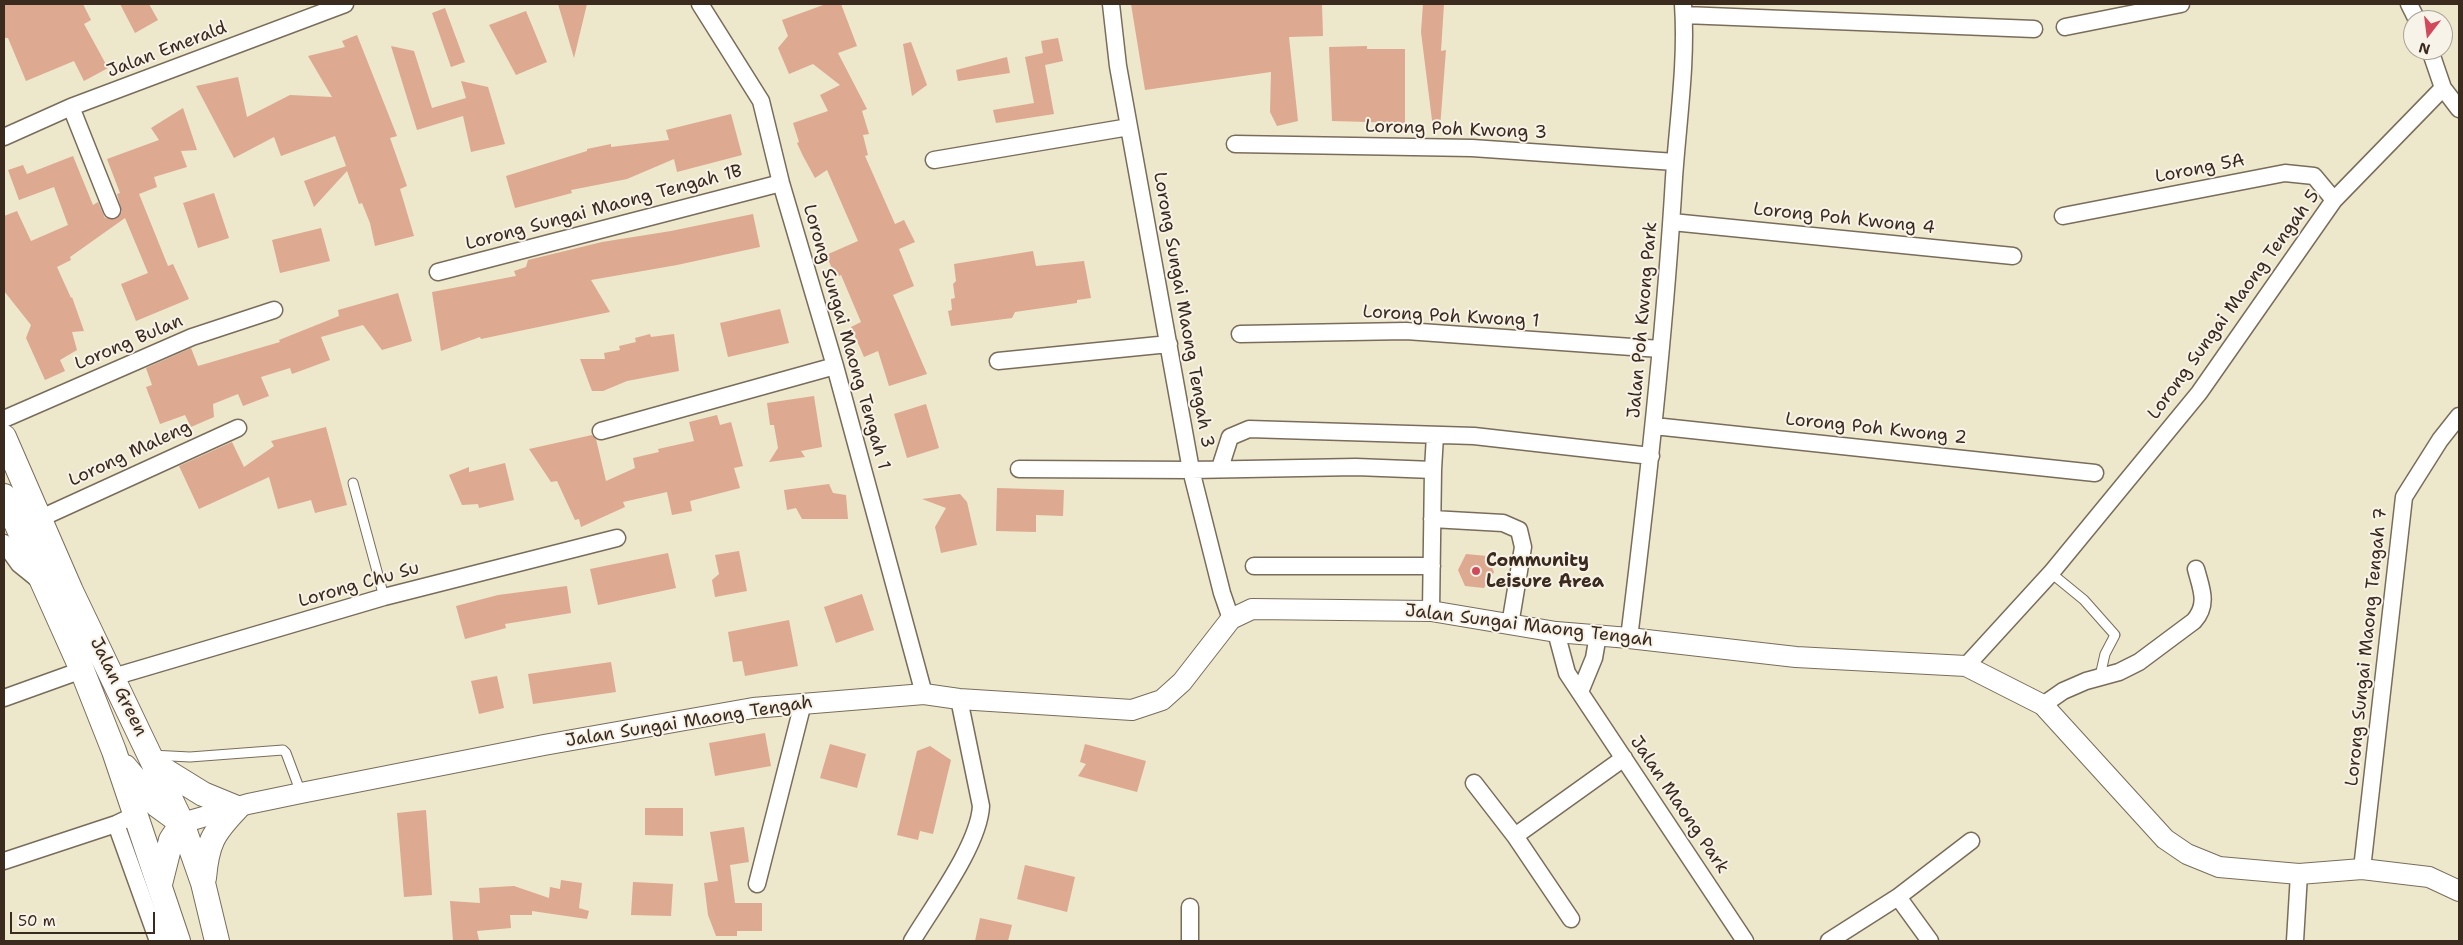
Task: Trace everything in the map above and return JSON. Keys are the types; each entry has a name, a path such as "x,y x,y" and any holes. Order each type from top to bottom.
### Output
{"main road":[{"name":"Jalan Green","path":"4,437 71,591 182,823 203,883 217,941"},
{"name":"Jalan Green","path":"4,496 82,670 114,751 126,819 160,885 178,941"},
{"path":"114,751 139,786 157,805 182,823 171,840 160,885"},
{"path":"153,760 202,794 237,808 218,828 206,852 203,883"}],"street":[{"name":"Jalan Emerald","path":"4,137 71,107 312,10 345,4"},
{"name":"Lorong Sungai Maong Tengah 1","path":"700,4 761,101 780,183 835,366 924,694"},
{"name":"Lorong Sungai Maong Tengah 3","path":"1111,4 1118,66 1192,470 1222,593 1231,619"},
{"path":"2065,27 2181,4"},
{"path":"1683,9 2034,29"},
{"name":"Jalan Poh Kwong Park","path":"1630,638 1651,456 1672,222 1682,88 1683,9"},
{"path":"2433,60 2443,88 2459,109"},
{"name":"Lorong Sungai Maong Tengah 5","path":"1966,666 2052,573 2199,393 2334,200 2443,88"},
{"path":"71,107 112,210"},
{"path":"934,160 1129,127"},
{"name":"Lorong Poh Kwong 3","path":"1235,144 1472,148 1675,162"},
{"name":"Lorong 5A","path":"2063,216 2285,173 2314,176 2334,200"},
{"name":"Lorong Sungai Maong Tengah 1B","path":"438,272 780,183"},
{"name":"Lorong Poh Kwong 4","path":"1672,222 2013,256"},
{"name":"Lorong Bulan","path":"4,419 192,336 274,310"},
{"name":"Lorong Poh Kwong 1","path":"1240,334 1406,331 1660,349"},
{"path":"998,361 1169,344"},
{"path":"601,431 835,366"},
{"name":"Lorong Sungai Maong Tengah 7","path":"2362,869 2404,498 2440,440 2459,416"},
{"name":"Lorong Poh Kwong 2","path":"1654,426 2095,473"},
{"name":"Lorong Maleng","path":"40,518 238,428"},
{"path":"1220,468 1230,438 1249,429 1474,436 1651,456"},
{"path":"1431,611 1435,435"},
{"path":"1019,469 1192,470 1356,467 1433,470"},
{"path":"1432,519 1503,523 1519,530 1523,547 1510,625"},
{"name":"Lorong Chu Su","path":"113,677 384,597 617,538"},
{"path":"4,543 19,564 44,584"},
{"path":"1254,566 1432,566"},
{"path":"2043,705 2063,691 2100,676 2118,672 2139,662 2194,621 2201,613 2204,601 2196,568"},
{"name":"Jalan Sungai Maong Tengah","path":"182,823 237,808 301,794 544,745 754,708 924,694 959,699 1132,710 1162,700 1182,682 1231,619 1252,610 1431,611 1556,632 1630,638 1796,657 1966,666 2043,705 2165,838 2187,854 2219,867 2299,874 2362,869 2429,877 2459,891"},
{"name":"Jalan Maong Park","path":"1556,632 1568,673 1745,941"},
{"path":"1580,692 1594,658 1598,636"},
{"path":"4,698 82,670"},
{"path":"912,941 974,839 980,819 981,806 959,699"},
{"path":"757,884 803,703"},
{"path":"1515,836 1624,758"},
{"path":"1474,783 1515,836 1571,919"},
{"path":"4,861 126,819 158,941"},
{"path":"1829,941 1898,897 1972,841"},
{"path":"2295,941 2299,874"},
{"path":"1898,897 1930,941"},
{"path":"1190,907 1190,941"}],"lane":[{"path":"353,483 384,597"},
{"path":"2052,573 2084,600 2115,635 2105,654 2100,676"},
{"path":"153,760 283,750 286,753 301,794"}],"building":[{"path":"4,4 83,4 91,20 84,24 108,68 84,81 74,61 26,81 8,38 4,38"},
{"path":"120,4 149,4 158,20 135,33"},
{"path":"558,4 587,4 574,58"},
{"path":"826,4 841,4 857,46 838,53 867,109 862,111 869,134 863,135 868,155 865,156 895,224 904,220 915,242 899,249 914,286 893,295 927,374 889,386 878,351 864,357 851,327 861,322 841,275 836,277 826,255 858,241 827,170 815,178 797,143 799,142 793,123 828,111 820,95 840,85 813,64 789,74 778,48 788,36 782,20"},
{"path":"1131,4 1322,4 1323,36 1289,37 1298,121 1277,126 1270,112 1271,72 1145,90"},
{"path":"1423,4 1444,4 1441,51 1446,50 1440,128 1433,128 1421,32"},
{"path":"445,8 465,62 451,67 432,13"},
{"path":"526,11 547,62 516,75 489,25"},
{"path":"357,35 397,136 390,138 407,186 400,189 414,236 375,246 370,223 362,203 359,204 347,171 314,207 304,181 346,166 335,136 281,156 274,137 234,158 196,86 238,77 247,117 290,95 332,97 308,56 345,47 342,41"},
{"path":"1058,38 1063,61 1045,65 1054,114 996,123 993,110 1034,103 1025,57 1043,53 1041,41"},
{"path":"911,42 927,85 912,96 903,44"},
{"path":"391,46 414,51 432,108 466,98 461,81 488,87 505,144 471,152 463,116 417,130"},
{"path":"1367,46 1367,49 1405,49 1405,123 1332,121 1329,47"},
{"path":"1007,57 1010,73 958,81 956,70"},
{"path":"183,108 197,150 181,151 187,167 154,177 157,187 139,194 168,266 173,264 189,299 136,321 121,284 148,273 125,218 70,257 71,260 57,267 72,297 84,331 72,332 77,350 60,360 65,371 45,380 26,338 31,325 4,291 4,216 17,211 31,241 68,225 54,187 19,200 8,170 23,165 27,174 73,156 93,205 98,202 105,218 115,219 122,212 117,194 120,193 107,159 159,140 151,128"},
{"path":"731,114 742,155 677,172 674,159 627,179 571,190 572,193 515,208 506,176 587,151 587,149 611,144 611,147 669,140 666,130"},
{"path":"214,193 229,238 198,248 183,203"},
{"path":"753,214 760,247 677,265 591,280 610,312 481,339 480,337 441,351 432,292 516,276 514,271 526,267 528,260 602,242 671,231"},
{"path":"321,228 330,261 280,273 272,240"},
{"path":"1033,251 1036,266 1084,261 1091,298 1077,300 1077,303 1015,312 1012,318 951,326 948,311 952,310 951,299 955,298 953,284 956,281 954,264"},
{"path":"398,293 412,341 382,350 363,325 321,337 330,360 292,374 290,368 261,377 269,396 243,406 238,394 213,404 214,417 191,427 185,415 160,424 146,387 152,385 146,368 191,348 198,366 280,342 279,340 339,316 338,310"},
{"path":"780,309 789,343 728,357 720,323"},
{"path":"650,334 651,337 674,334 679,371 627,381 603,391 592,391 580,359 605,359 604,353 620,350 619,346 636,342 635,338"},
{"path":"814,396 822,447 801,451 805,457 769,462 778,448 774,425 770,425 767,403"},
{"path":"926,404 939,448 907,458 894,414"},
{"path":"717,415 720,425 731,422 743,466 734,468 740,488 690,501 692,511 672,515 667,492 623,502 625,507 581,527 579,519 575,520 557,481 551,482 529,449 592,435 596,439 606,481 635,468 633,458 659,452 658,449 694,441 689,422"},
{"path":"326,427 347,505 315,513 311,500 278,509 269,477 199,509 179,466 232,442 244,467 274,446 271,441"},
{"path":"505,463 514,500 479,508 478,504 462,505 449,475 469,467 469,472"},
{"path":"829,484 833,493 846,495 848,519 802,519 796,508 787,510 784,490"},
{"path":"997,488 1064,490 1063,516 1036,515 1036,532 996,531"},
{"path":"960,494 967,502 977,545 941,553 935,527 946,508 922,499"},
{"path":"739,551 747,591 715,597 712,580 719,574 715,555"},
{"path":"668,553 676,588 598,605 590,569"},
{"name":"Community Leisure Area","path":"1466,554 1487,556 1494,572 1484,588 1465,586 1458,570"},
{"path":"567,586 571,613 505,624 506,628 465,639 456,606 498,595"},
{"path":"862,594 874,630 836,643 824,607"},
{"path":"789,620 798,666 745,676 742,661 733,662 728,632"},
{"path":"611,662 616,692 533,704 528,674"},
{"path":"497,676 504,708 479,714 471,681"},
{"path":"765,733 771,766 715,776 709,743"},
{"path":"830,744 866,754 857,788 820,778"},
{"path":"1085,744 1146,761 1137,792 1078,776 1086,764 1080,762"},
{"path":"930,746 951,760 933,834 920,831 918,840 897,835 917,751"},
{"path":"645,808 683,808 683,836 645,835"},
{"path":"426,810 432,895 404,897 397,813"},
{"path":"744,827 749,862 730,865 735,903 762,903 762,931 737,931 737,936 716,936 708,915 704,883 718,881 710,832"},
{"path":"1025,865 1075,877 1067,912 1017,899"},
{"path":"561,880 582,883 579,908 589,911 587,919 532,911 532,915 510,915 511,928 477,931 479,940 453,941 450,901 480,903 479,888 514,886 549,898 550,887 560,889"},
{"path":"633,882 673,884 671,916 631,915"},
{"path":"980,918 1012,925 1008,941 975,941"}],"place":[{"name":"Community Leisure Area","path":"1476,571"}]}
